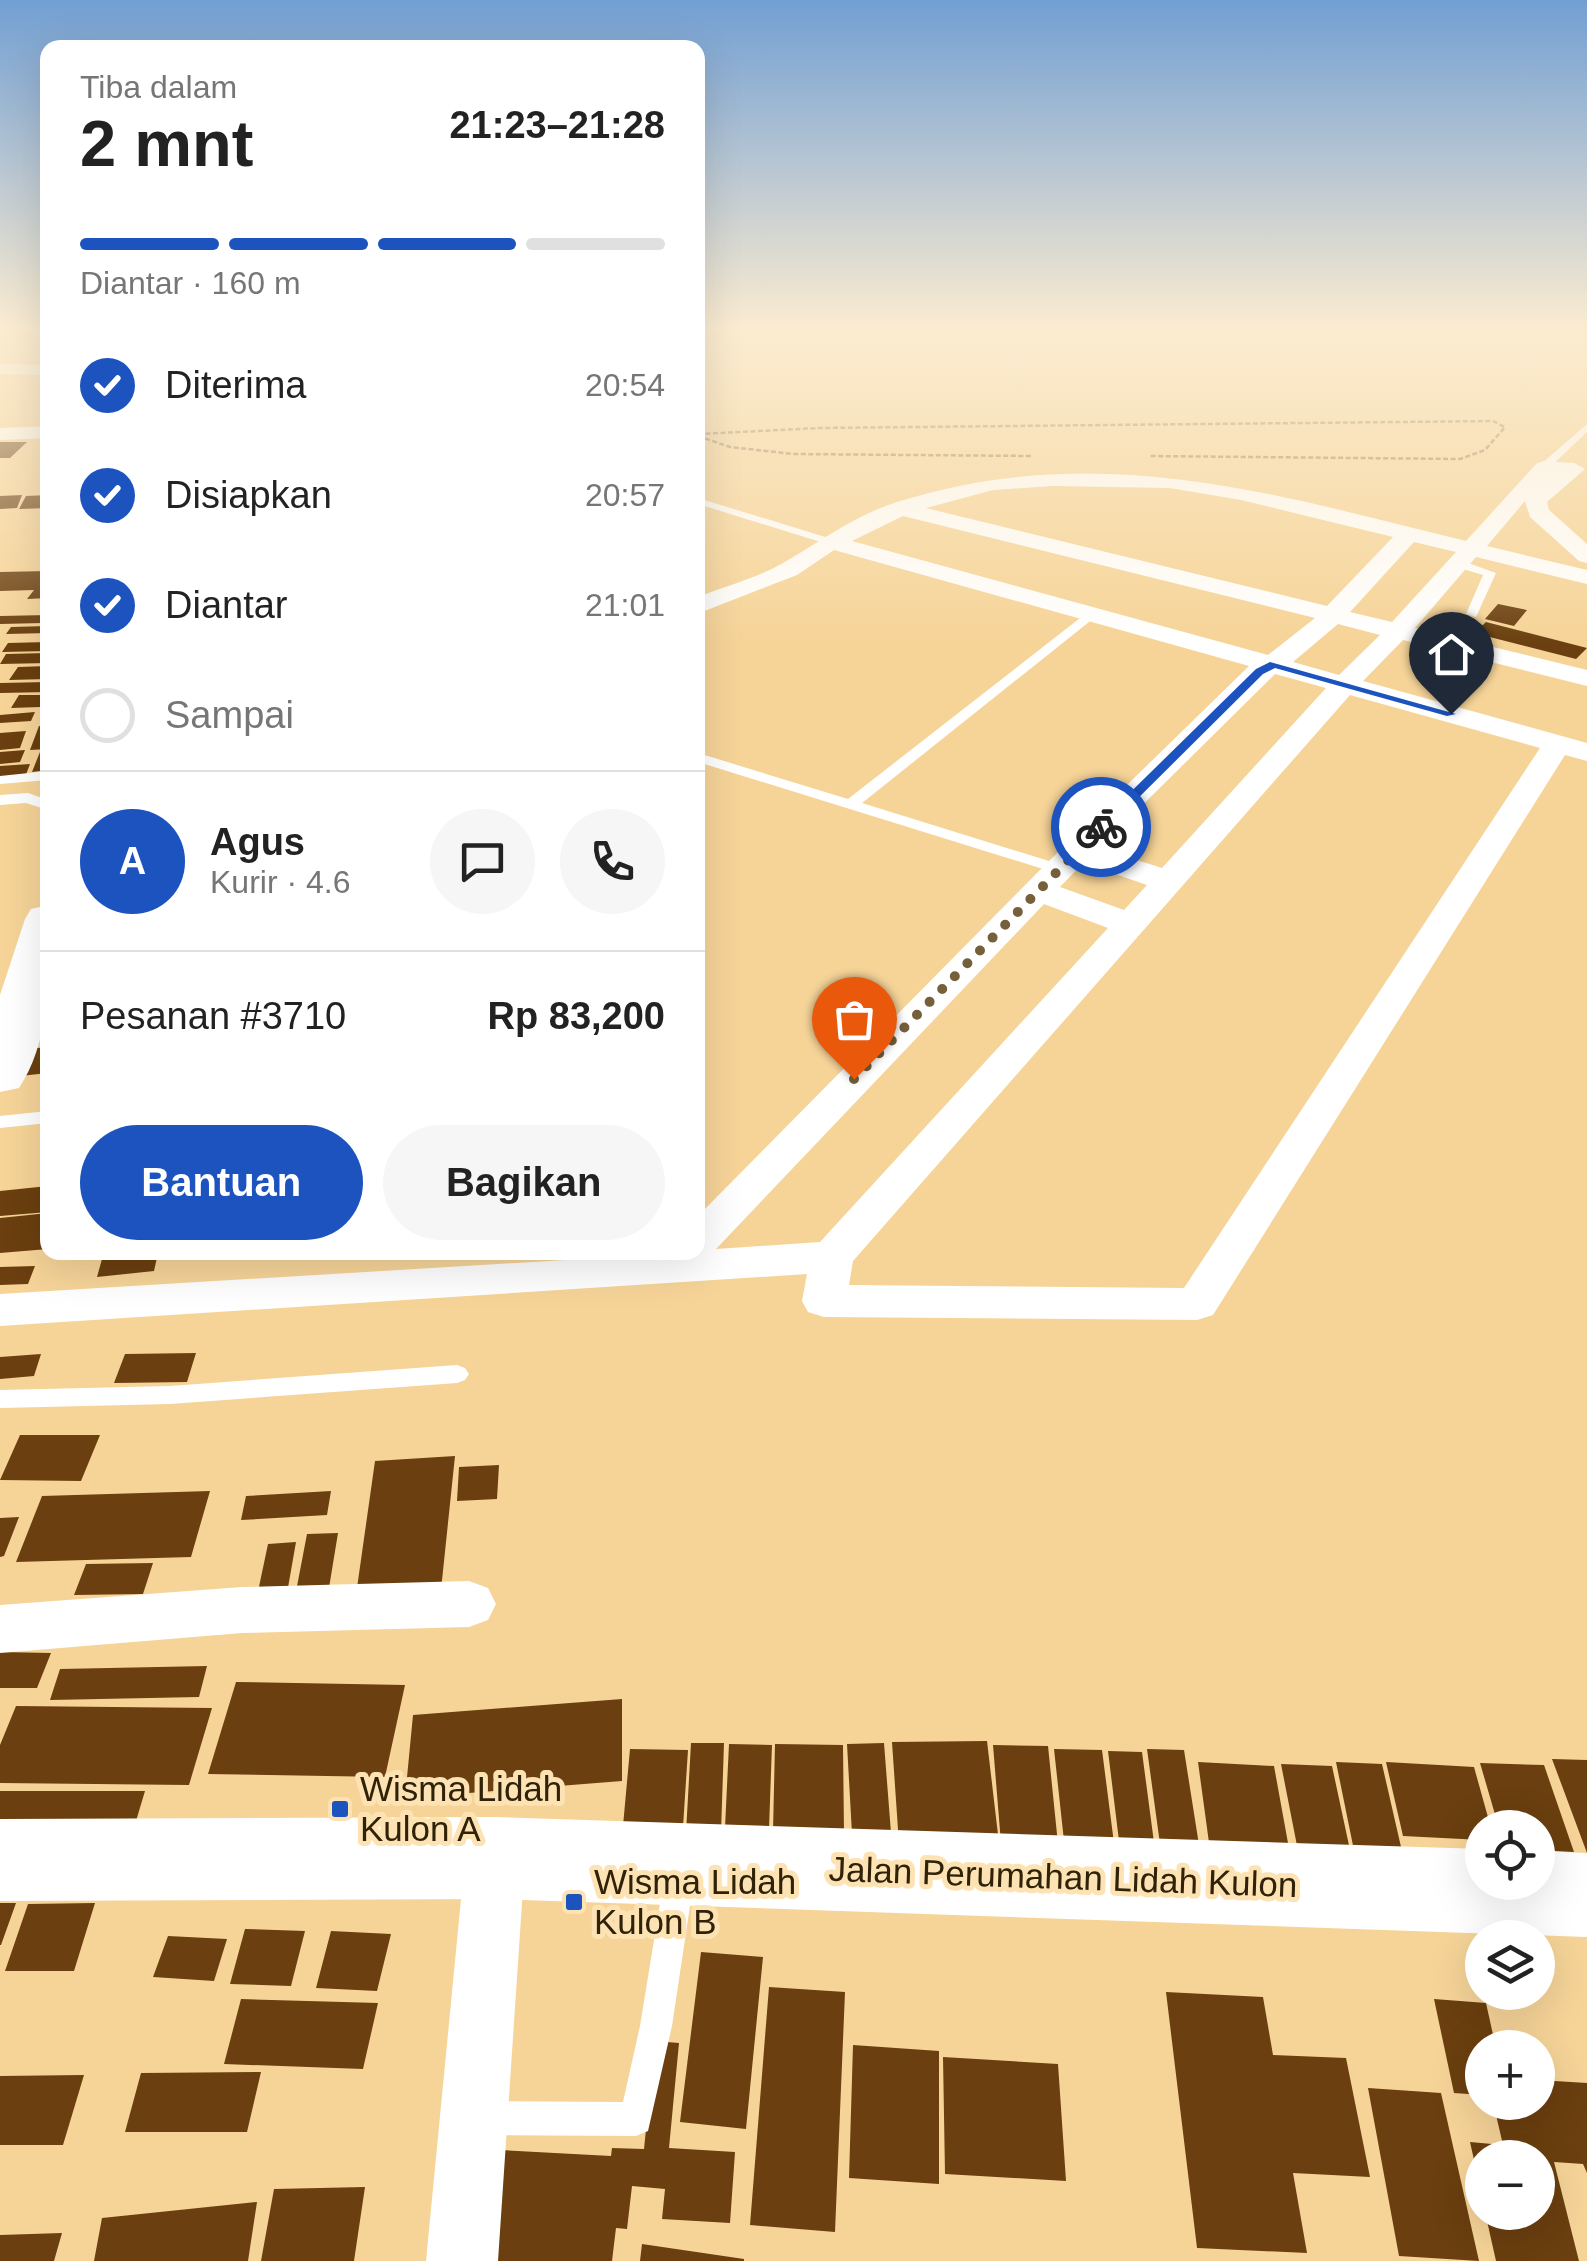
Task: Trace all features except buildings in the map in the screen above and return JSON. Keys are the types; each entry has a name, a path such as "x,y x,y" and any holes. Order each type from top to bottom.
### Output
{"street":[{"path":"831,542 1274,664 1344,684 1572,748 1197,1304 824,1300 832,1257 1344,684 1399,630 1544,466 1580,468"},
{"path":"1580,468 1536,500 1538,512 1587,556"},
{"path":"705,603 789,570 831,542 901,508 992,484 1112,478 1170,482 1241,494 1408,533 1464,556 1587,577"},
{"path":"901,508 1587,678"},
{"path":"705,1233 1058,870 1260,672 1332,614 1408,533"},
{"path":"1058,870 1169,880"},
{"path":"1058,870 1130,924"},
{"path":"0,1076 40,945"},
{"path":"705,1254 832,1257"},
{"path":"0,1310 612,1260"},
{"path":"0,1629 242,1610 468,1604"},
{"path":"462,2261 494,1858"},
{"name":"Jalan Perumahan Lidah Kulon","path":"0,1860 494,1858 1587,1895"}],"lane":[{"path":"1544,466 1579,434"},
{"path":"1564,445 1587,446"},
{"path":"705,503 831,542"},
{"path":"1464,556 1490,573 1472,614"},
{"path":"852,803 1093,614"},
{"path":"705,759 1058,870"},
{"path":"0,780 40,777"},
{"path":"0,800 28,798 40,803"},
{"path":"0,1122 40,1118"},
{"path":"0,1400 170,1394 456,1374"},
{"path":"472,2118 636,2119 656,2026 682,1864"}],"path":[{"path":"1460,458 1485,450 1499,434"}],"way so far":[{"path":"854,1079 1101,827"}],"place":[{"name":"Wisma Lidah Kulon A","path":"340,1809"},
{"name":"Wisma Lidah Kulon B","path":"574,1902"}],"route":[{"path":"1101,827 1260,672 1274,664 1451,714"}]}
